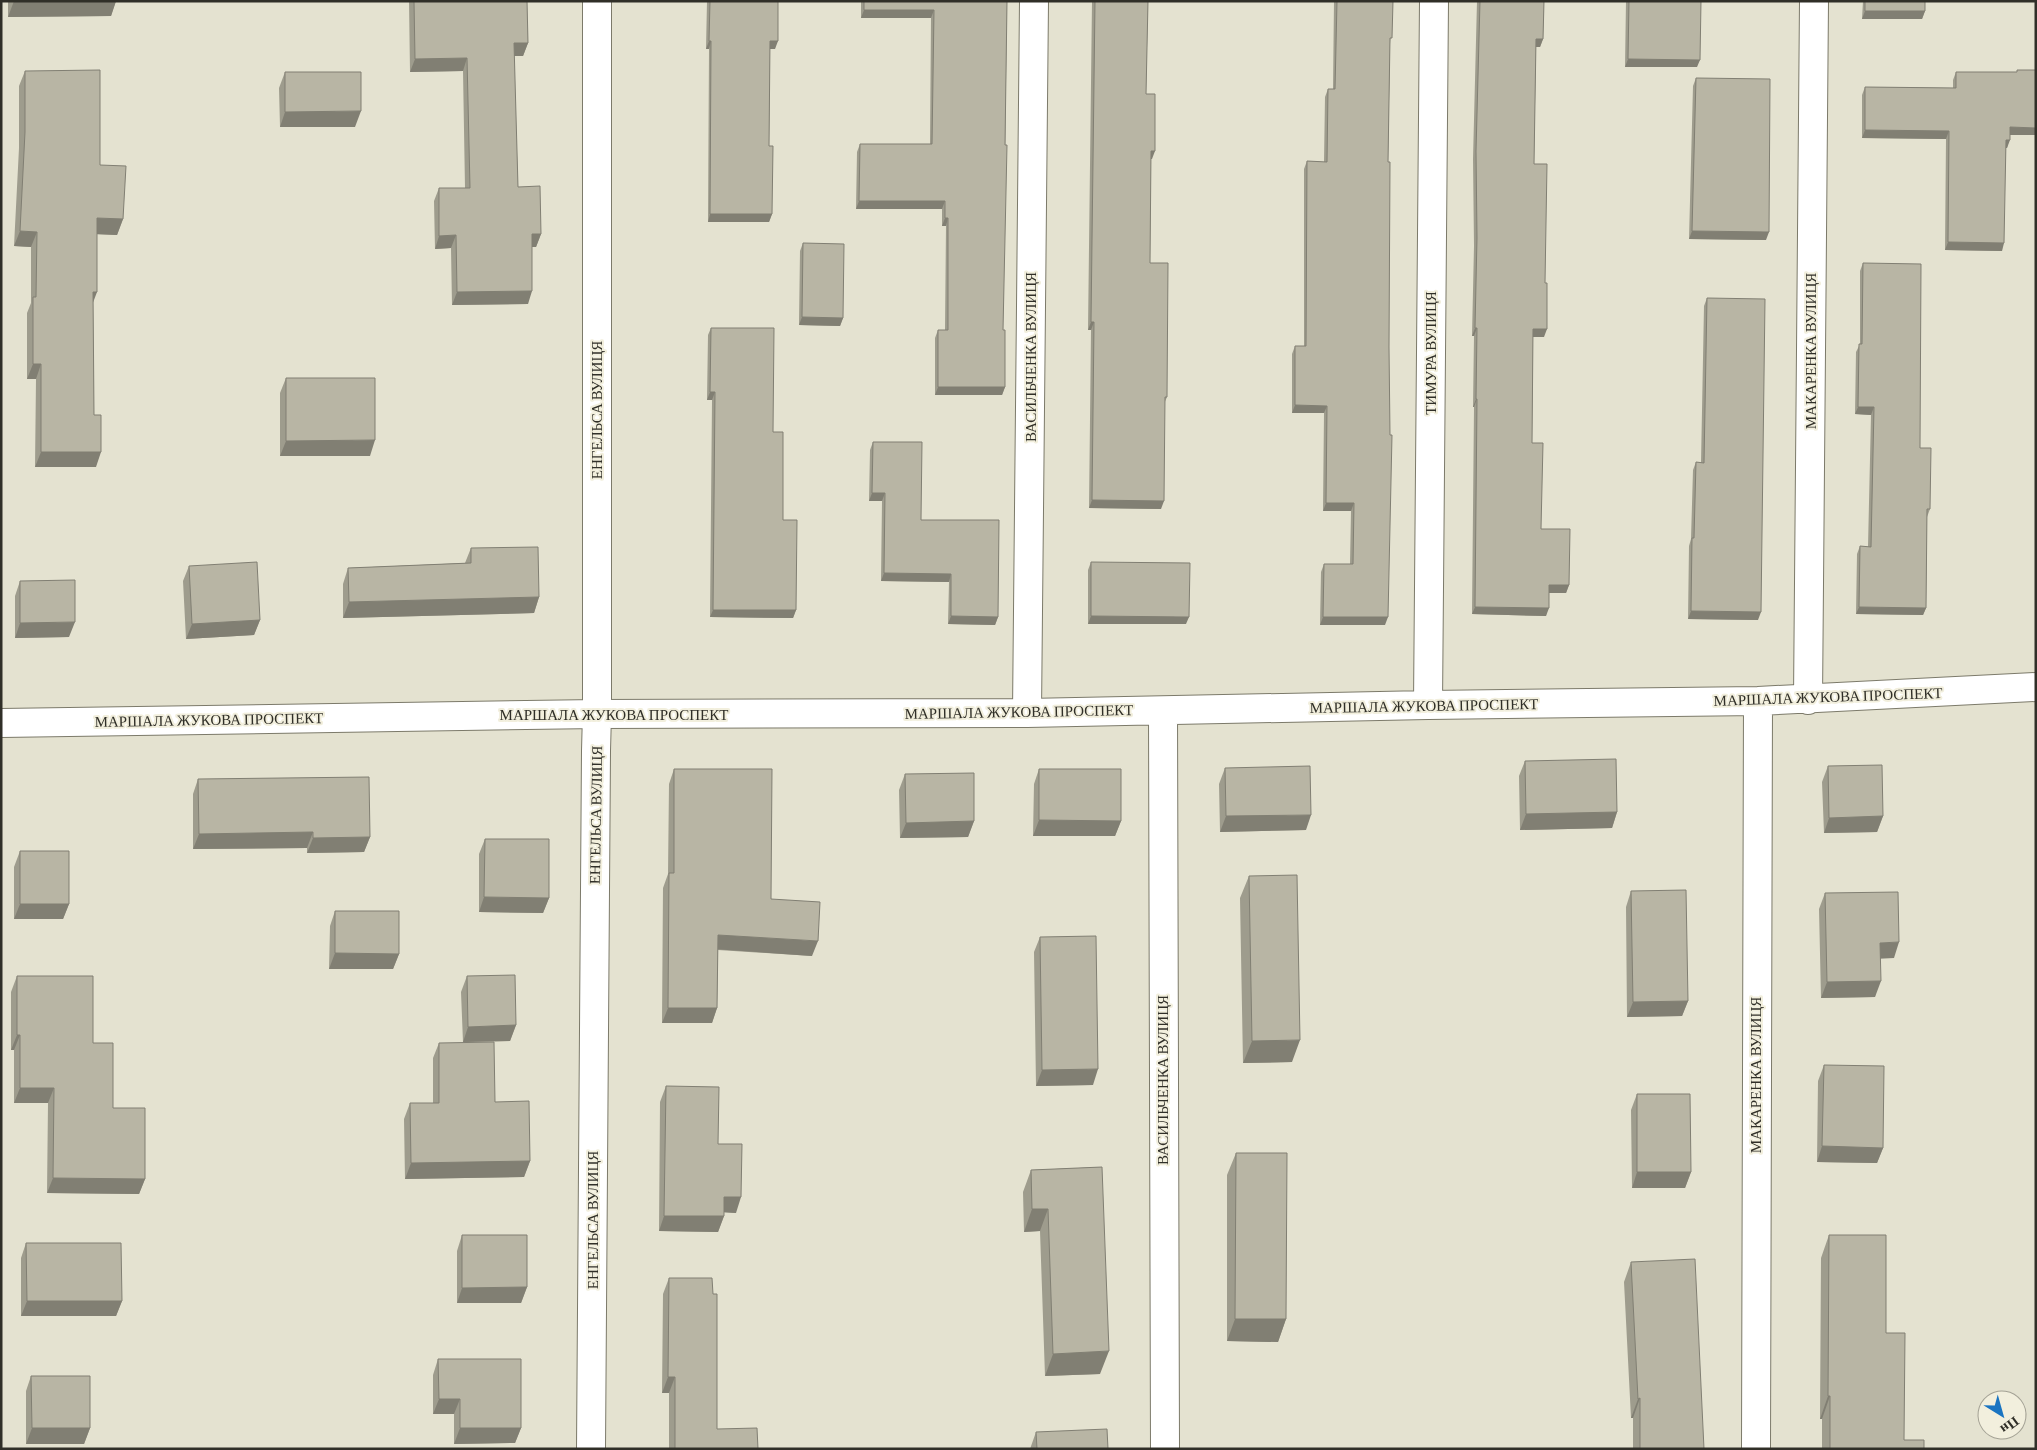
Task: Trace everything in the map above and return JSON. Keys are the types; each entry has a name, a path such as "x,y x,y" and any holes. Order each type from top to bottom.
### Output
{"street":[{"name":"ЕНГЕЛЬСА ВУЛИЦЯ","path":"591,1449 596,751 598,714 597,1"},
{"name":"ВАСИЛЬЧЕНКА ВУЛИЦЯ","path":"1028,713 1034,1"},
{"name":"ТИМУРА ВУЛИЦЯ","path":"1428,705 1434,1"},
{"name":"МАКАРЕНКА ВУЛИЦЯ","path":"1808,700 1814,1"},
{"name":"МАРШАЛА ЖУКОВА ПРОСПЕКТ","path":"1,723 598,714 1028,713 1758,701 1808,700 2036,687"},
{"name":"МАКАРЕНКА ВУЛИЦЯ","path":"1756,1449 1758,701"},
{"name":"ВАСИЛЬЧЕНКА ВУЛИЦЯ","path":"1163,711 1165,1449"}],"building":[{"path":"414,1 527,1 528,43 514,43 518,187 540,186 541,234 532,234 532,291 457,292 456,235 439,236 439,188 470,188 467,58 415,59"},
{"path":"710,1 778,1 778,41 770,41 769,146 773,146 772,214 710,214"},
{"path":"864,1 1007,1 1005,145 1007,145 1003,330 1005,330 1005,387 938,387 938,330 948,330 948,218 945,218 945,201 859,201 860,144 932,144 934,10 864,10"},
{"path":"1095,1 1148,1 1146,94 1155,94 1155,151 1151,151 1150,263 1168,263 1164,501 1092,500 1094,322 1091,322"},
{"path":"1337,1 1393,1 1392,38 1390,38 1388,162 1390,162 1390,435 1392,435 1388,617 1323,617 1324,564 1353,564 1354,503 1326,503 1327,406 1295,405 1295,346 1306,346 1307,161 1327,162 1328,89 1335,89"},
{"path":"1480,1 1544,1 1543,39 1536,39 1534,164 1547,164 1545,283 1547,283 1547,329 1533,329 1532,443 1543,443 1541,529 1570,529 1569,585 1549,585 1549,608 1475,607 1477,399 1477,328 1475,328 1476,151"},
{"path":"1629,1 1701,1 1700,60 1628,59"},
{"path":"1865,1 1925,1 1925,11 1865,11"},
{"path":"100,70 100,165 126,166 123,219 97,218 97,292 93,292 94,415 101,415 101,452 41,452 41,364 33,364 33,297 36,297 37,232 20,231 25,132 25,71"},
{"path":"2017,70 2036,70 2036,128 2010,127 2010,140 2006,140 2004,243 1948,242 1949,131 1865,130 1865,87 1956,88 1956,72 2017,72"},
{"path":"285,72 361,72 361,111 285,112"},
{"path":"1696,78 1770,79 1769,232 1692,231"},
{"path":"803,243 844,244 843,318 802,317"},
{"path":"1863,263 1921,264 1920,448 1931,448 1930,509 1927,509 1926,608 1859,607 1860,546 1871,547 1874,407 1858,407 1859,344 1862,344"},
{"path":"1707,298 1765,299 1761,612 1691,611 1696,462 1704,463"},
{"path":"711,328 774,328 773,432 783,432 783,520 797,520 796,610 713,610 715,392 710,392"},
{"path":"286,378 375,378 375,440 286,441"},
{"path":"873,442 922,442 921,520 999,520 998,617 951,616 951,574 884,573 885,493 872,493"},
{"path":"538,547 539,597 349,602 348,568 471,563 471,548"},
{"path":"257,562 260,620 192,624 189,566"},
{"path":"1091,562 1190,563 1189,617 1091,616"},
{"path":"75,580 75,622 20,623 20,581"},
{"path":"1616,759 1617,812 1526,814 1525,761"},
{"path":"1882,765 1883,816 1829,818 1828,766"},
{"path":"1310,766 1311,815 1226,816 1225,768"},
{"path":"674,769 772,769 771,899 820,902 818,941 718,935 717,1008 668,1008 669,873 674,873"},
{"path":"1039,769 1121,769 1121,821 1039,820"},
{"path":"974,773 974,821 906,823 905,774"},
{"path":"369,777 370,837 313,838 313,832 199,834 198,779"},
{"path":"485,839 549,839 549,898 484,897"},
{"path":"20,851 69,851 69,904 20,904"},
{"path":"1297,875 1300,1040 1252,1041 1249,876"},
{"path":"1686,890 1688,1001 1633,1002 1631,891"},
{"path":"1898,892 1899,942 1880,943 1881,981 1827,982 1825,893"},
{"path":"335,911 399,911 399,954 335,953"},
{"path":"1096,936 1098,1069 1042,1070 1040,937"},
{"path":"515,975 516,1025 468,1027 467,976"},
{"path":"17,976 93,976 93,1043 113,1043 113,1108 145,1108 145,1179 53,1178 54,1088 20,1088 20,1035 17,1035"},
{"path":"494,1042 495,1102 529,1101 530,1161 411,1163 410,1103 439,1103 439,1043"},
{"path":"1824,1065 1884,1066 1883,1148 1822,1146"},
{"path":"666,1086 719,1087 718,1144 742,1144 741,1197 724,1197 724,1216 664,1216"},
{"path":"1637,1094 1690,1094 1691,1172 1637,1172"},
{"path":"1236,1153 1287,1153 1286,1319 1235,1319"},
{"path":"1102,1167 1109,1351 1053,1354 1048,1209 1032,1209 1031,1170"},
{"path":"462,1235 527,1235 527,1287 462,1288"},
{"path":"1829,1235 1886,1235 1886,1333 1905,1333 1904,1440 1924,1440 1924,1449 1830,1449 1830,1396 1828,1396"},
{"path":"26,1243 121,1243 122,1301 27,1301"},
{"path":"1695,1259 1704,1449 1640,1449 1640,1398 1638,1399 1631,1262"},
{"path":"669,1278 712,1278 713,1294 717,1294 717,1429 757,1428 758,1449 675,1449 675,1377 668,1377"},
{"path":"438,1359 521,1359 521,1428 460,1428 460,1399 439,1399"},
{"path":"31,1376 90,1376 90,1428 32,1428"},
{"path":"1107,1429 1108,1449 1037,1449 1036,1432"}]}
